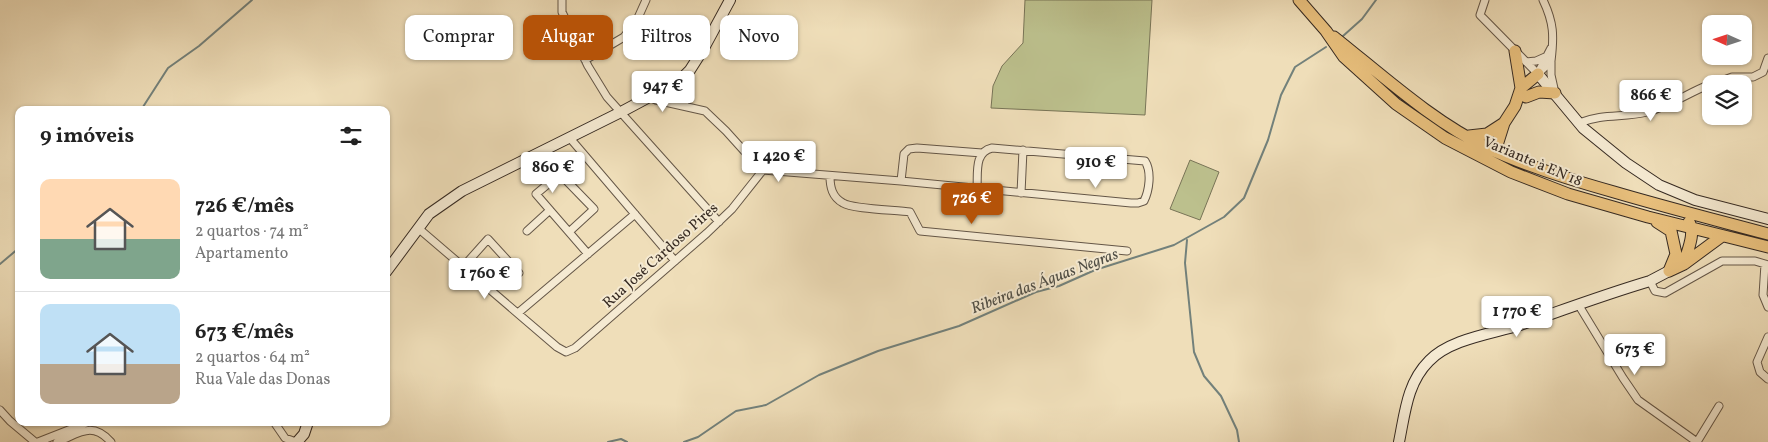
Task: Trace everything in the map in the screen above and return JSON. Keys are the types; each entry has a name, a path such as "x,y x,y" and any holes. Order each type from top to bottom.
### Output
{"main road":[{"name":"Variante à EN 18","path":"1299,0 1326,31 1344,56 1396,104 1445,138 1511,172 1568,194 1648,217 1768,246"},
{"name":"Variante à EN 18","path":"1326,31 1410,97 1456,130 1487,147 1575,181 1768,234"},
{"path":"1515,50 1524,92"},
{"path":"1468,150 1487,147 1498,142 1504,123 1538,74"},
{"path":"1524,92 1555,93"},
{"path":"1469,136 1487,134 1504,123"},
{"path":"1487,134 1489,161"},
{"path":"1501,136 1510,157"},
{"path":"1677,210 1688,220 1692,227 1684,264"},
{"path":"1648,217 1671,232 1676,254"},
{"path":"1669,271 1684,235 1692,227 1703,223 1720,221"},
{"path":"1669,271 1684,264 1722,236"}],"street":[{"path":"562,0 563,15"},
{"path":"613,43 624,37 637,20 646,0"},
{"path":"390,266 429,214 462,191 679,81 690,70 704,48 730,0"},
{"path":"1485,0 1480,16 1538,74 1579,123 1626,163 1660,185 1695,200 1768,219"},
{"path":"1538,74 1548,59 1553,45 1550,15 1543,0"},
{"path":"1752,77 1763,72 1768,58"},
{"path":"1526,62 1548,59"},
{"path":"1548,59 1555,93"},
{"path":"585,60 598,85 718,222"},
{"path":"679,81 678,96 686,106"},
{"path":"1579,123 1604,116 1647,112 1679,100 1702,88"},
{"path":"649,97 705,111 763,170 901,181 1138,204 1144,201 1148,193 1149,166 1146,161 992,148 985,150 980,155 977,188"},
{"path":"569,137 675,261"},
{"path":"901,181 904,154 909,149 982,153"},
{"path":"1020,192 1024,150"},
{"name":"Rua José Cardoso Pires","path":"518,313 566,352 575,348 732,209 763,170"},
{"path":"569,232 594,209 560,174 536,194 588,254"},
{"path":"830,176 832,193 843,203 853,206 910,212 920,231 1127,250"},
{"path":"527,231 550,210"},
{"path":"418,228 518,313 635,214"},
{"path":"463,267 488,240 519,273"},
{"path":"1650,281 1655,291 1665,293 1722,262 1755,261 1766,264 1763,295 1768,307"},
{"path":"1399,442 1407,398 1419,373 1430,360 1444,350 1458,343 1650,281 1669,271"},
{"path":"1578,304 1638,400 1697,442 1719,406"},
{"path":"1768,337 1757,362 1760,372 1768,379"},
{"path":"0,410 15,425"},
{"path":"16,426 36,442 78,426"},
{"path":"277,426 285,438 296,442 304,434 307,426"},
{"path":"57,442 88,430 94,430 104,434 111,442"}],"green space":[{"path":"1025,0 1152,0 1145,115 991,108 993,86 1002,66 1023,43"},
{"path":"1190,160 1219,172 1200,220 1170,209"}],"waterway":[{"path":"144,106 168,68 199,46 252,0"},
{"name":"Ribeira das Águas Negras","path":"1343,36 1362,19 1376,0"},
{"name":"Ribeira das Águas Negras","path":"684,442 698,437 736,411 766,405 819,375 878,351 959,326 1036,292 1059,286 1095,270 1174,245 1224,217 1244,198 1268,140 1281,95 1295,67 1326,47"},
{"path":"1187,240 1185,263 1194,352 1204,376 1221,396 1237,430 1239,442"},
{"path":"0,264 15,251"},
{"name":"Ribeira das Águas Negras","path":"608,442 621,439 627,442"}]}
